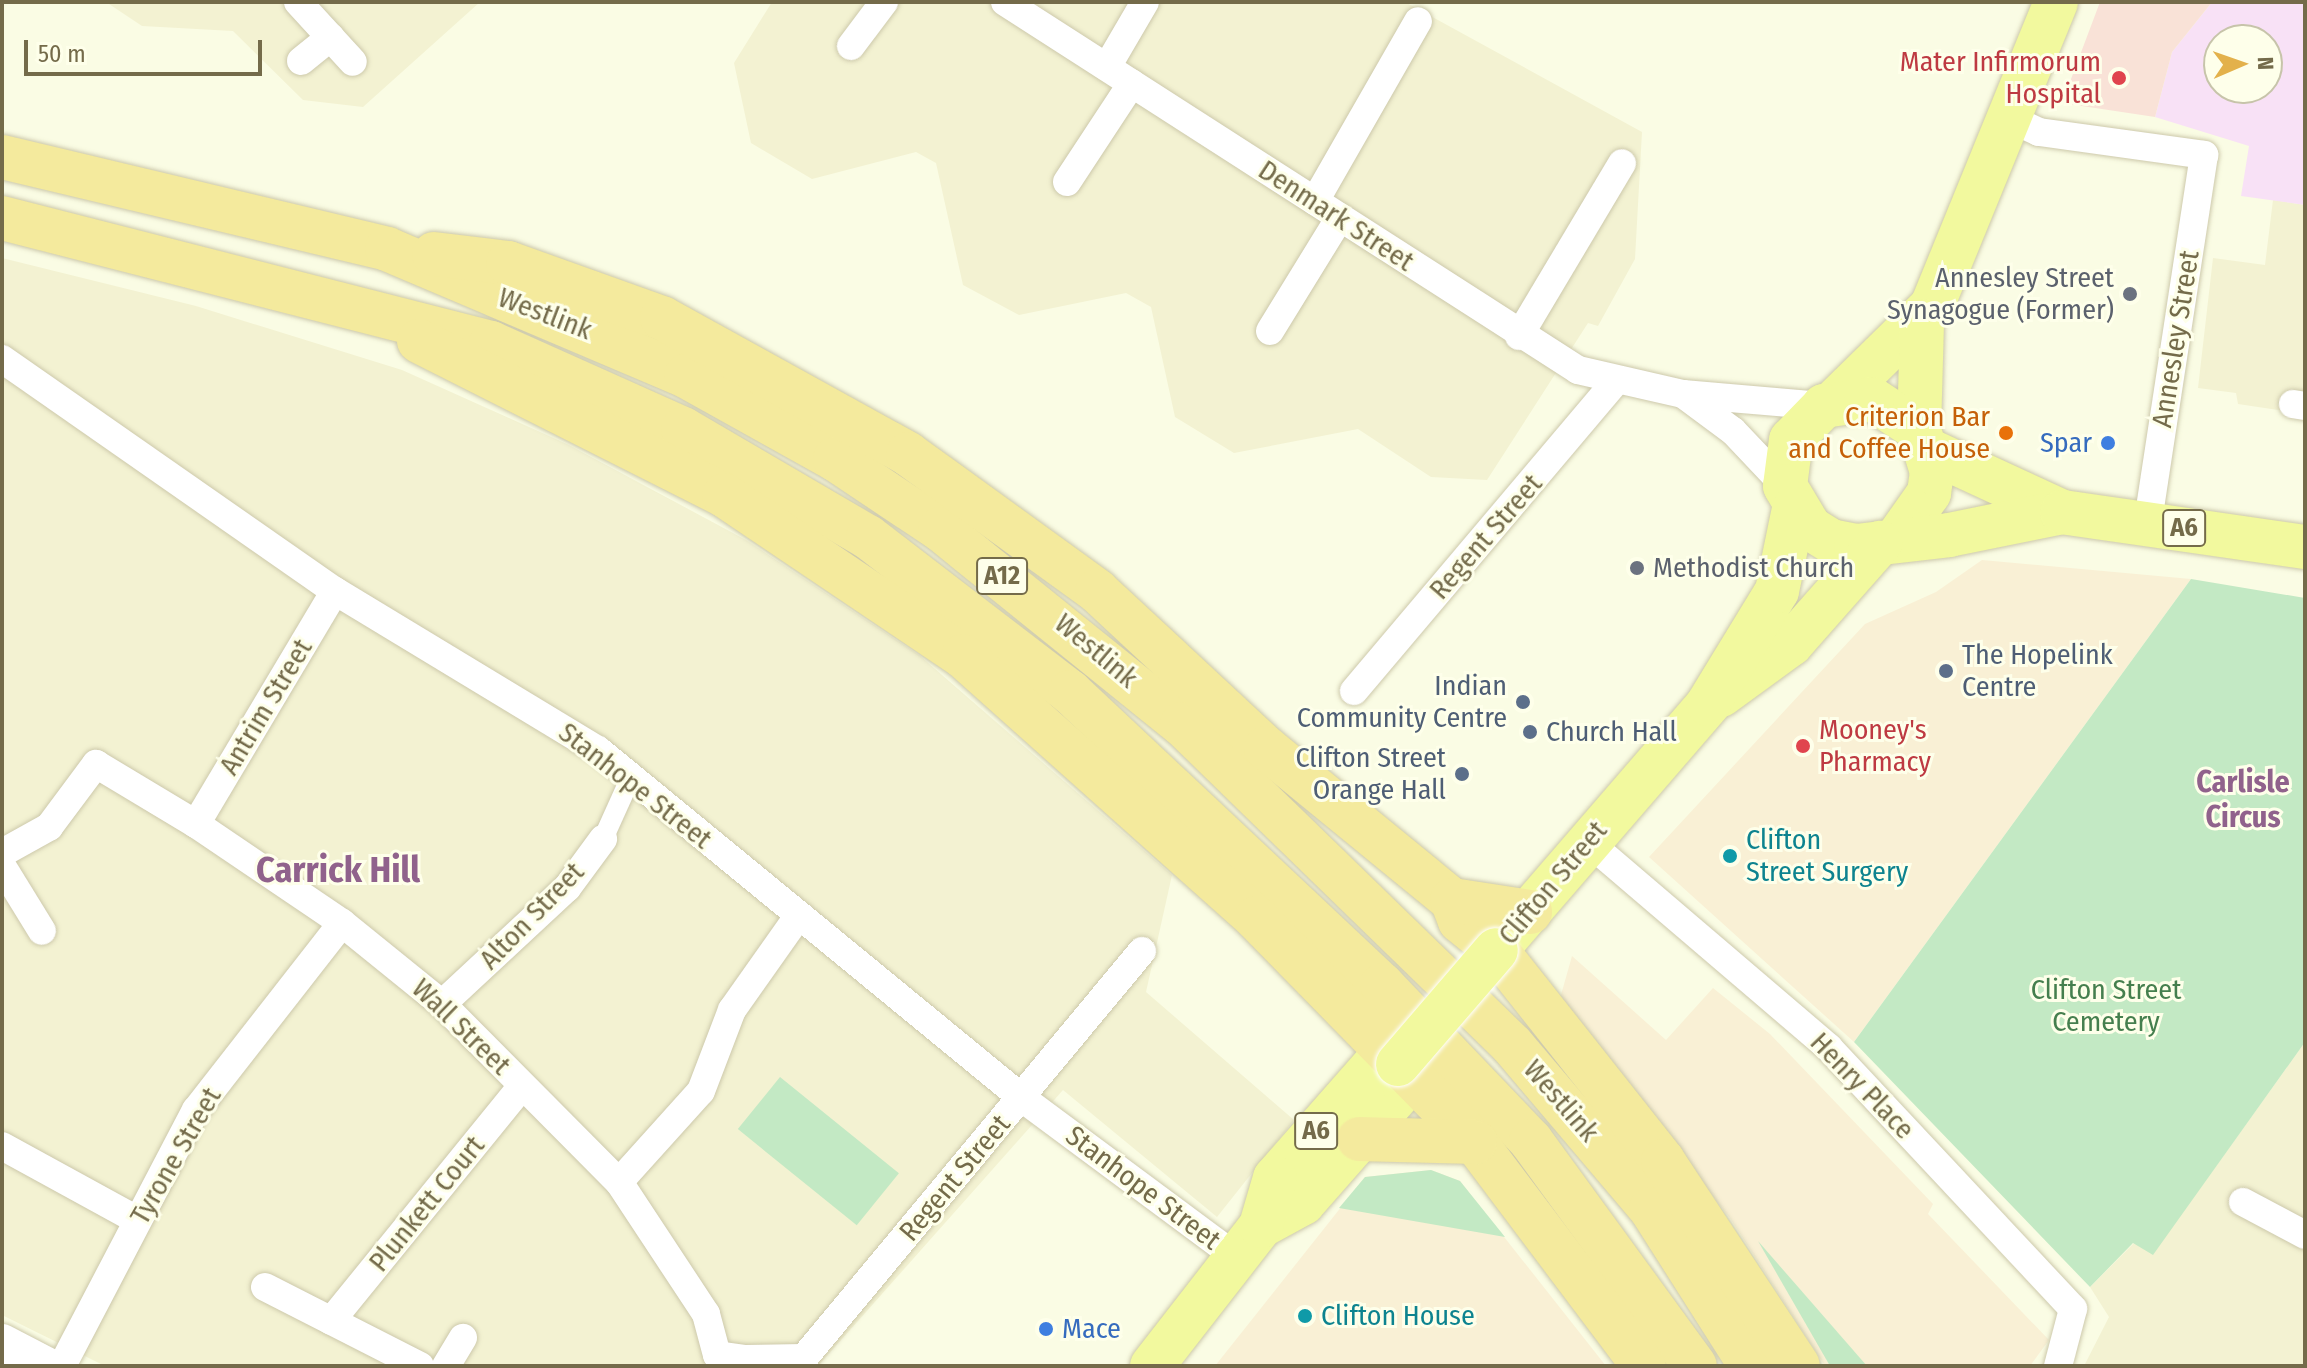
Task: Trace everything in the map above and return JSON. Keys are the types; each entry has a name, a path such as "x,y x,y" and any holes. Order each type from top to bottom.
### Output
{"highway":[{"name":"Westlink","path":"2,157 387,249 686,376 835,459 1067,626 1214,754 1512,1045 1651,1209 1751,1366"},
{"name":"Westlink","path":"2,218 491,343 683,429 868,537 976,615 1070,692 1426,1031 1583,1205 1695,1366"},
{"path":"387,249 508,263 579,284 717,346 908,454 1097,591 1266,748 1452,900 1460,921 1496,950 1725,1246 1798,1366"},
{"path":"362,308 724,495 849,573 963,656 1090,765 1256,918 1475,1142 1644,1366"},
{"path":"1452,900 1530,912"},
{"path":"1359,1139 1475,1142"}],"main road":[{"path":"1924,440 1922,321 2056,2"},
{"path":"1829,404 1873,356 1922,321"},
{"name":"A6","path":"2062,512 1924,440 1881,402 1829,404 1791,440 1790,498 1831,541 1949,535 2062,512 2305,547"},
{"name":"A6","path":"1889,540 1929,493 1924,440"},
{"name":"Clifton Street","path":"1398,1064 1708,704 1777,591 1790,498"},
{"name":"Clifton Street","path":"1708,704 1791,644 1889,540"},
{"name":"Clifton Street","path":"1152,1366 1249,1241 1275,1178 1377,1062 1398,1064"},
{"name":"Clifton Street","path":"1249,1241 1303,1203 1405,1087 1398,1064"}],"street":[{"path":"298,2 353,62"},
{"path":"851,46 884,2"},
{"name":"Denmark Street","path":"1005,2 1519,336 1615,382 1683,394 1829,404"},
{"path":"1107,67 1145,2"},
{"path":"1315,201 1418,21"},
{"path":"301,61 331,37"},
{"path":"1067,182 1132,83"},
{"name":"Annesley Street","path":"2009,118 2039,132 2204,155 2148,523"},
{"path":"1519,336 1622,163"},
{"path":"1270,331 1339,219"},
{"name":"Stanhope Street","path":"2,359 335,591 631,777 797,918 1022,1098 1249,1241"},
{"name":"Regent Street","path":"1354,691 1615,382"},
{"name":"Denmark Street","path":"1683,394 1733,431 1790,498"},
{"name":"Antrim Street","path":"196,824 335,591"},
{"name":"Wall Street","path":"2,853 49,827 96,764 196,824 342,923 442,1004 619,1182 706,1314 712,1361 746,1359"},
{"name":"Alton Street","path":"442,1004 567,888 603,839 631,777"},
{"name":"Henry Place","path":"1587,841 1829,1048 2073,1309 2058,1366"},
{"path":"2,866 42,931"},
{"path":"619,1182 701,1091 732,1010 797,918"},
{"name":"Tyrone Street","path":"62,1366 196,1110 342,923"},
{"name":"Regent Street","path":"746,1359 809,1362 1142,951"},
{"name":"Plunkett Court","path":"331,1321 522,1086"},
{"path":"2,1146 137,1220"},
{"path":"2243,1202 2305,1235"},
{"path":"265,1287 420,1366"},
{"path":"446,1366 463,1338"}],"shaded area":[{"path":"106,2 480,2 363,107 303,100 233,31 142,26"},
{"path":"772,2 1405,2 1642,132 1635,259 1598,326 1588,323 1487,480 1431,477 1358,429 1234,453 1175,417 1151,307 1126,293 1019,315 963,285 936,163 916,152 812,179 751,143 734,63"},
{"name":"Mater Infirmorum Hospital","path":"2100,2 2212,2 2172,52 2155,117 2062,103"},
{"path":"2212,2 2305,2 2305,205 2241,196 2249,146 2155,117 2172,52"},
{"path":"2273,200 2305,205 2305,414 2238,404 2236,393 2198,388 2213,258 2265,265"},
{"name":"Carrick Hill","path":"2,258 196,306 402,370 569,445 746,540 919,655 1172,875 1146,992 1294,1120 1217,1217 1063,1090 818,1366 105,1366 2,1315"},
{"path":"1982,560 2191,579 1854,1042 1649,857 1865,624 1936,592"},
{"path":"1572,956 1666,1040 1713,988 1770,1034 1933,1204 1928,1214 2049,1340 2030,1366 1825,1366 1730,1218 1559,1002"},
{"path":"2305,1042 2305,1366 2084,1366 2109,1317 2090,1287 2134,1243 2153,1254"},
{"path":"1431,1170 1460,1181 1606,1366 1215,1366 1365,1177"}],"green space":[{"name":"Clifton Street Cemetery","path":"2191,579 2305,598 2305,1042 2153,1255 2133,1243 2090,1287 1854,1042"},
{"path":"780,1077 899,1173 857,1225 738,1129"},
{"path":"1431,1170 1460,1181 1505,1237 1339,1208 1365,1177"},
{"path":"1758,1241 1867,1366 1830,1366"}],"place":[{"name":"Mater Infirmorum Hospital","path":"2119,78"},
{"name":"Annesley Street Synagogue (Former)","path":"2130,294"},
{"name":"Criterion Bar and Coffee House","path":"2006,433"},
{"name":"Spar","path":"2108,443"},
{"name":"Methodist Church","path":"1637,568"},
{"name":"The Hopelink Centre","path":"1946,671"},
{"name":"Indian Community Centre","path":"1523,702"},
{"name":"Church Hall","path":"1530,732"},
{"name":"Mooney's Pharmacy","path":"1803,746"},
{"name":"Clifton Street Orange Hall","path":"1462,774"},
{"name":"Clifton Street Surgery","path":"1730,856"},
{"name":"Clifton House","path":"1305,1316"},
{"name":"Mace","path":"1046,1329"}],"district":[{"name":"Carlisle Circus","path":"2243,799"},
{"name":"Carrick Hill","path":"338,871"}]}
